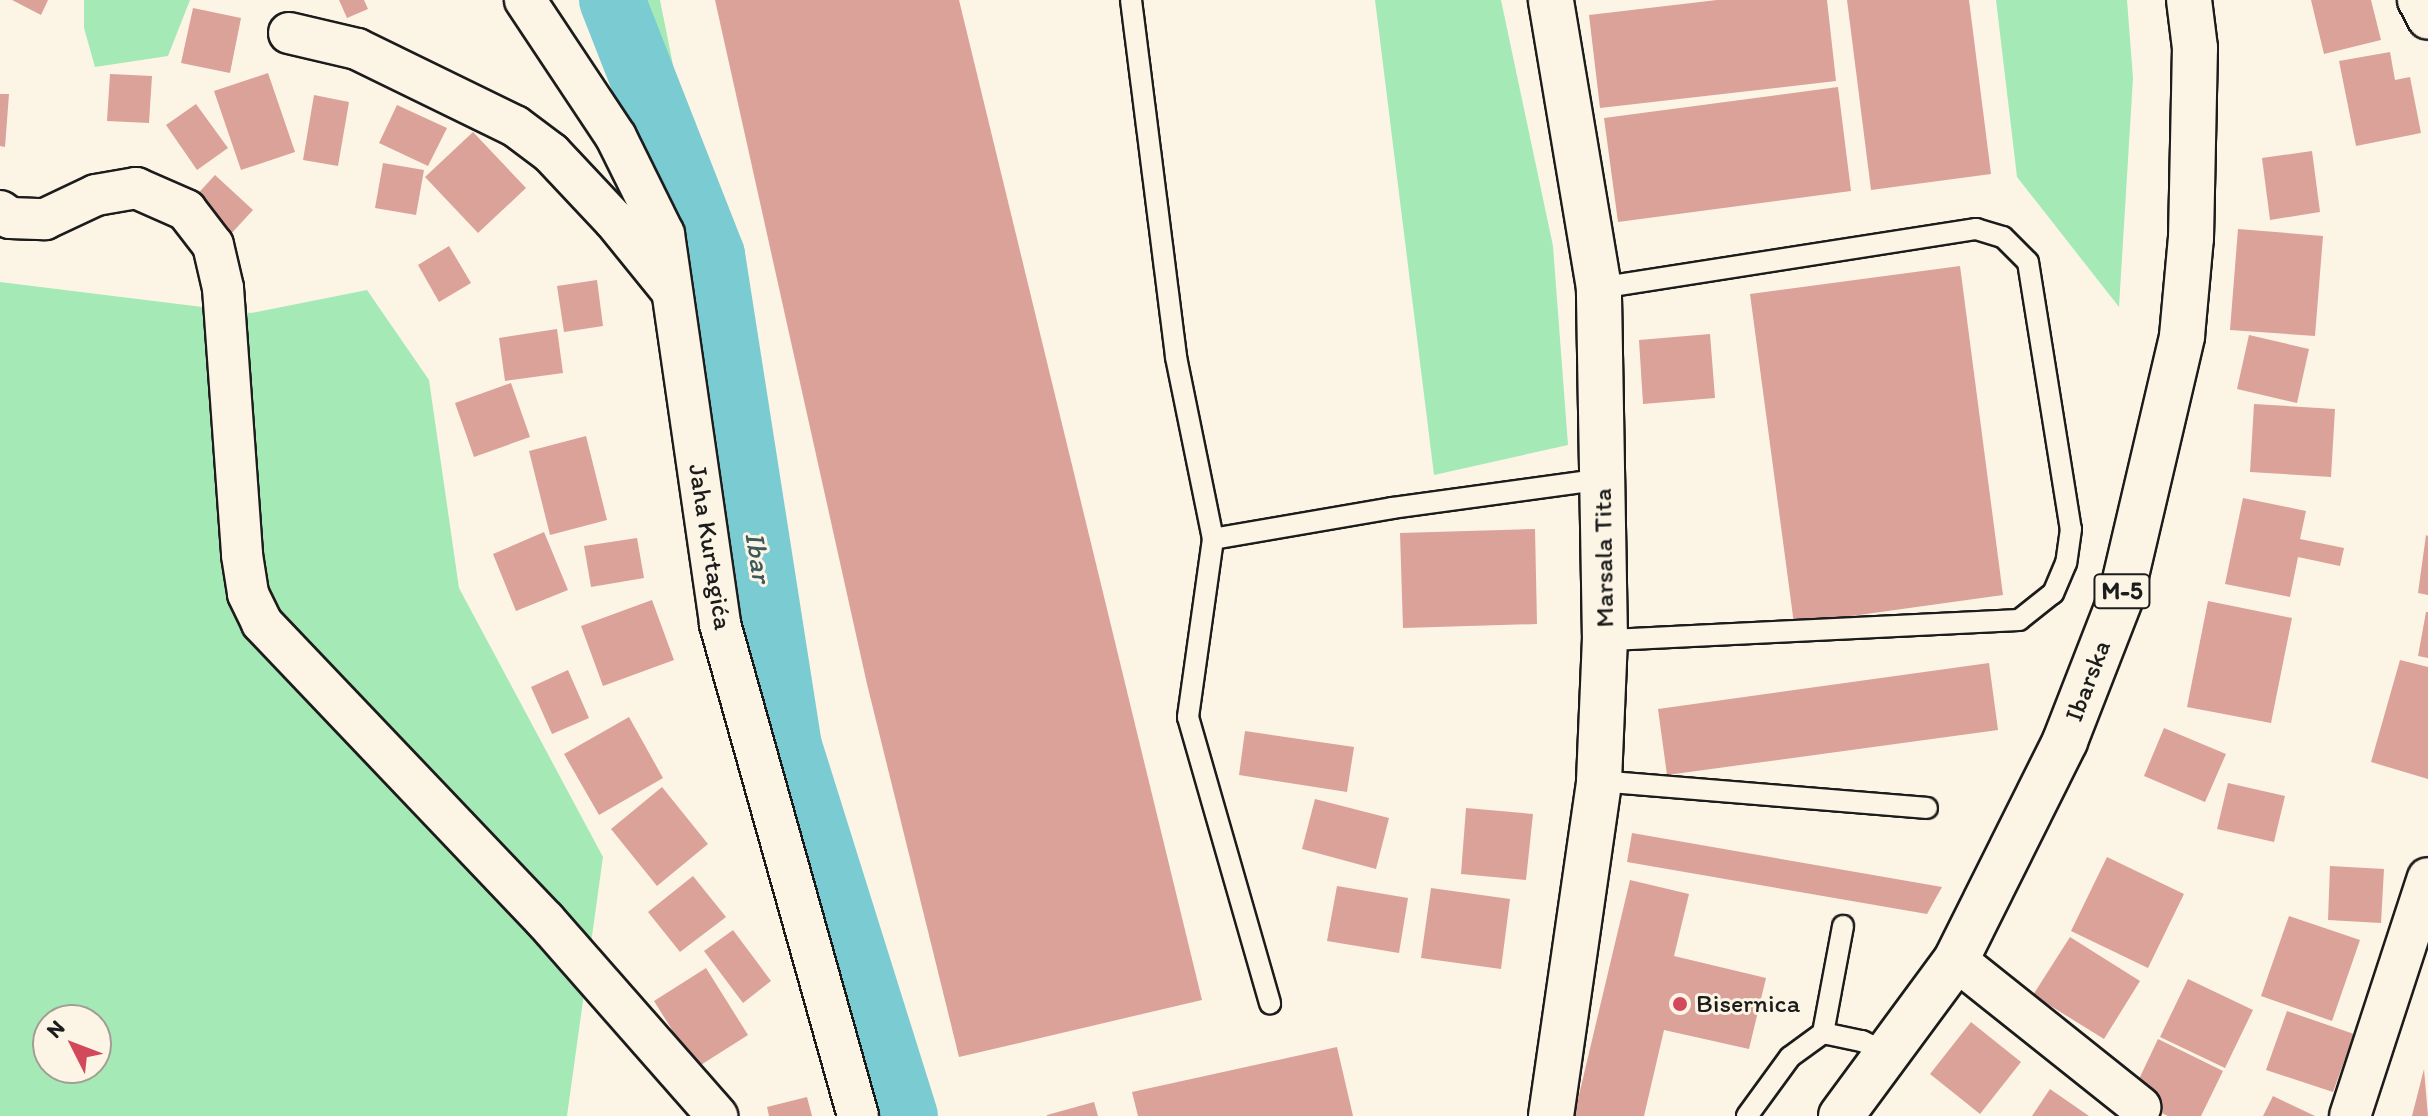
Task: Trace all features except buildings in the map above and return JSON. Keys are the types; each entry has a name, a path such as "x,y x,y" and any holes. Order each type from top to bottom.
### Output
{"main road":[{"name":"Marsala Tita","path":"1551,0 1599,288 1605,640 1599,781 1551,1116"},
{"name":"Ibarska","path":"1841,1116 1956,960 2065,741 2121,597 2163,429 2182,336 2191,238 2195,48 2189,0"}],"street":[{"name":"Jaha Kurtagića","path":"525,0 616,137 664,234 720,624 858,1116"},
{"path":"2418,0 2428,19"},
{"path":"289,33 357,49 515,126 551,153 603,208 673,292"},
{"path":"0,211 10,218 45,219 96,195 136,188 186,210 213,245 223,288 242,555 248,594 262,623 545,920 717,1116"},
{"path":"2350,1116 2428,878"},
{"path":"1956,960 2140,1107"}],"lane":[{"path":"1131,0 1176,357 1213,539 1188,717 1270,1003"},
{"path":"1599,288 1976,229 2003,237 2028,262 2071,529 2066,563 2053,593 2019,620 1605,640"},
{"path":"1213,539 1603,479"},
{"path":"1599,781 1927,808"},
{"path":"1747,1116 1790,1057 1823,1033 1843,926"},
{"path":"1823,1033 1862,1041 1889,1054"}],"green space":[{"path":"84,0 190,0 168,56 95,67 84,28"},
{"path":"631,0 660,0 676,80"},
{"path":"1375,0 1501,0 1553,246 1568,445 1434,475"},
{"path":"1996,0 2127,0 2133,78 2119,307 2017,177"},
{"path":"0,282 251,313 367,290 429,380 459,588 603,857 567,1116 0,1116"}],"waterway":[{"name":"Ibar","path":"612,0 712,255 788,743 905,1116"}],"place":[{"name":"Bisernica","path":"1680,1004"}]}
